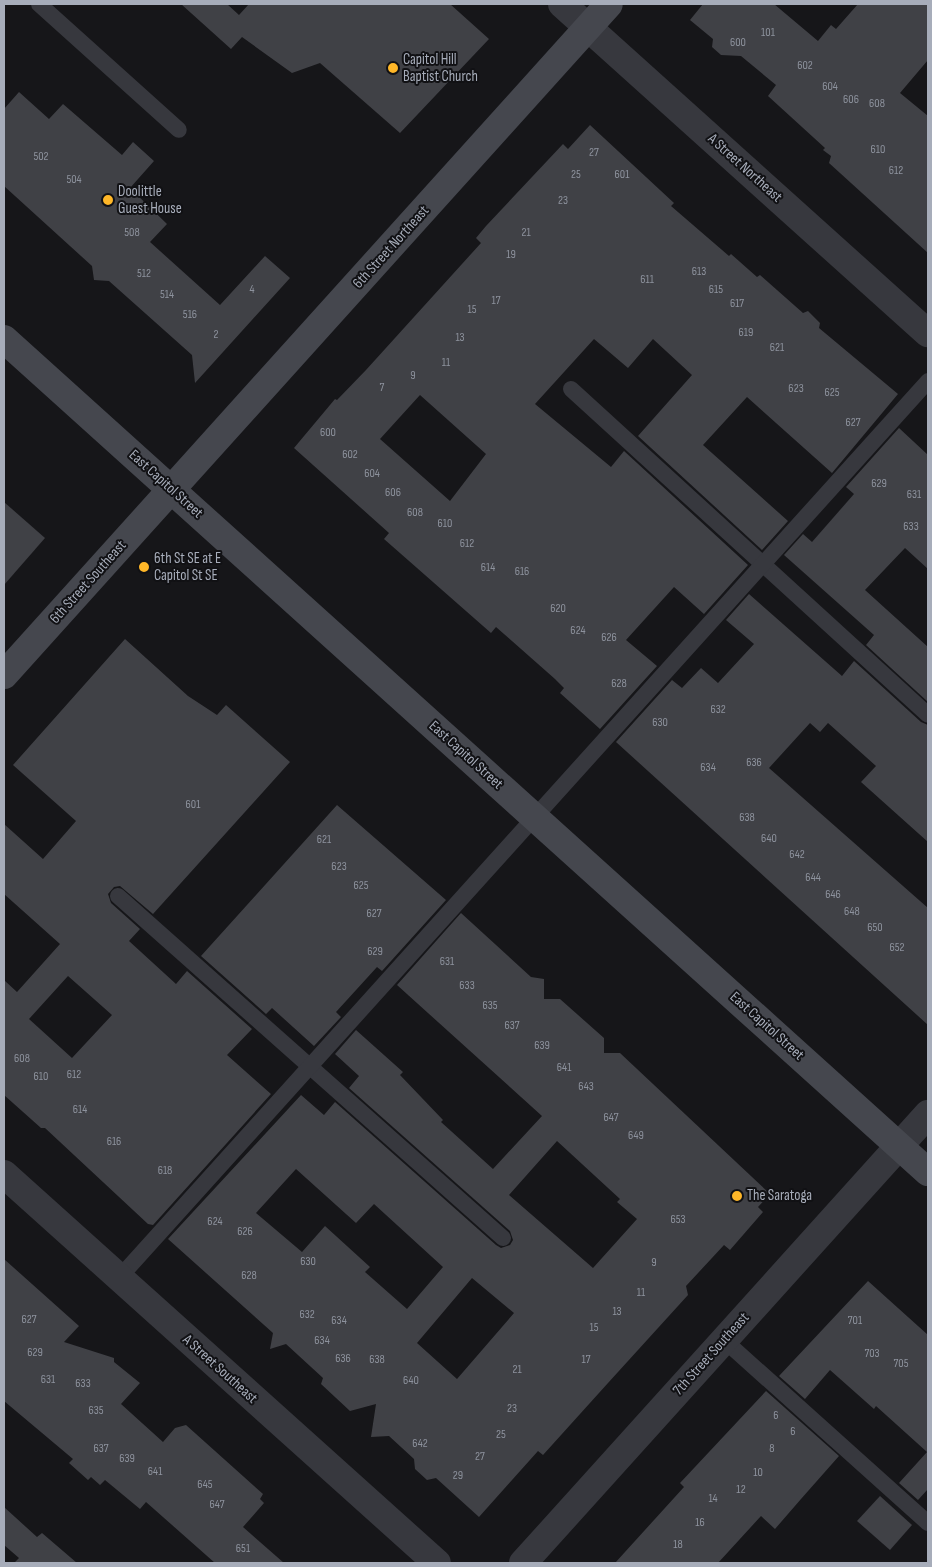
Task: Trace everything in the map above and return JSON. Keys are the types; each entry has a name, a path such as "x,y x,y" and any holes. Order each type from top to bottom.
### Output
{"main road":[{"name":"6th Street Northeast","path":"172,489 609,4"},
{"name":"East Capitol Street","path":"4,339 928,1172"},
{"name":"6th Street Southeast","path":"4,675 172,489"}],"street":[{"name":"A Street Northeast","path":"562,4 928,333"},
{"name":"7th Street Southeast","path":"523,1563 928,1114"},
{"name":"A Street Southeast","path":"4,1174 437,1563"}],"lane":[{"path":"39,4 179,130"},
{"path":"119,1278 928,381"},
{"path":"571,389 928,715"},
{"path":"118,896 503,1238"},
{"path":"724,1340 928,1523"}],"building":[{"name":"Capitol Hill Baptist Church","path":"181,4 227,4 239,15 249,4 450,4 489,39 400,133 320,63 292,73 242,37 231,49"},
{"path":"703,4 774,4 818,41 831,25 836,29 858,4 928,4 928,60 900,93 928,116 928,253 829,163 831,156 823,150 825,148 768,96 776,85 741,56 721,55 712,47 713,39 690,20"},
{"path":"19,92 49,119 63,104 122,155 133,142 154,161 130,188 167,224 150,242 220,305 265,256 290,278 195,383 192,355 109,281 94,280 92,266 4,186 4,109"},
{"path":"590,125 674,203 671,206 729,256 731,254 757,277 760,275 803,313 808,311 820,323 819,328 898,394 832,473 747,397 703,445 788,521 762,550 638,436 692,375 653,339 628,368 594,339 535,404 611,467 624,451 748,565 704,614 674,587 626,640 657,666 600,729 560,693 564,688 555,679 496,627 491,633 384,539 389,533 294,448 335,399 337,400 366,370 481,243 476,238 486,226 563,144 568,149","holes":["420,395 486,454 450,501 380,439"]},
{"path":"899,428 928,455 928,569 905,548 865,590 928,647 928,702 866,645 874,635 784,555 803,534 812,542 854,494 846,487"},
{"path":"4,502 45,538 4,585"},
{"path":"749,594 842,676 854,661 921,722 928,725 928,842 861,782 876,766 828,723 820,732 810,723 769,768 928,908 928,1025 616,742 672,680 682,688 701,668 718,683 754,644 726,620"},
{"path":"125,639 188,696 217,715 226,705 290,762 153,914 120,886 114,887 108,894 111,903 140,929 129,941 176,984 187,971 252,1029 227,1055 271,1094 153,1225 148,1224 45,1128 41,1128 4,1095 4,980 17,992 60,944 4,894 4,824 43,859 76,821 13,765","holes":["68,976 112,1015 72,1058 29,1019"]},
{"path":"337,805 446,900 382,971 377,967 336,1012 341,1017 314,1046 272,1008 266,1014 201,956"},
{"path":"461,913 531,977 544,979 544,999 560,999 604,1038 604,1053 620,1053 770,1194 758,1207 763,1212 730,1250 724,1245 686,1286 688,1295 543,1455 538,1451 479,1517 436,1478 427,1480 415,1469 414,1459 389,1436 371,1437 376,1404 350,1411 321,1384 323,1378 286,1344 270,1349 273,1333 168,1239 301,1095 324,1115 335,1102 496,1245 501,1248 510,1245 513,1240 510,1231 349,1088 359,1076 335,1054 356,1030 403,1072 400,1075 443,1120 441,1122 493,1169 542,1116 397,985","holes":["557,1141 620,1199 617,1202 637,1219 593,1268 509,1195","296,1169 356,1223 374,1204 443,1267 407,1309 365,1272 370,1267 325,1226 302,1252 256,1213","472,1278 514,1313 457,1379 417,1343"]},
{"path":"4,1259 79,1326 64,1342 114,1358 114,1362 140,1383 121,1404 163,1442 175,1428 186,1425 263,1494 260,1499 264,1503 243,1527 284,1563 215,1563 146,1502 140,1509 105,1480 100,1485 91,1477 88,1480 69,1463 73,1459 4,1401"},
{"path":"868,1281 928,1335 928,1489 918,1500 899,1483 927,1452 876,1406 874,1409 830,1370 805,1399 779,1376"},
{"path":"766,1391 839,1456 775,1529 761,1516 718,1563 615,1563 684,1487 680,1483"},
{"path":"880,1496 912,1525 890,1550 857,1521"},
{"path":"4,1507 37,1537 42,1533 77,1563 14,1563 19,1558 4,1545"}],"place":[{"name":"Capitol Hill Baptist Church","path":"393,68"},
{"name":"Doolittle Guest House","path":"108,200"},
{"name":"6th St SE at E Capitol St SE","path":"144,567"},
{"name":"The Saratoga","path":"737,1196"}]}
